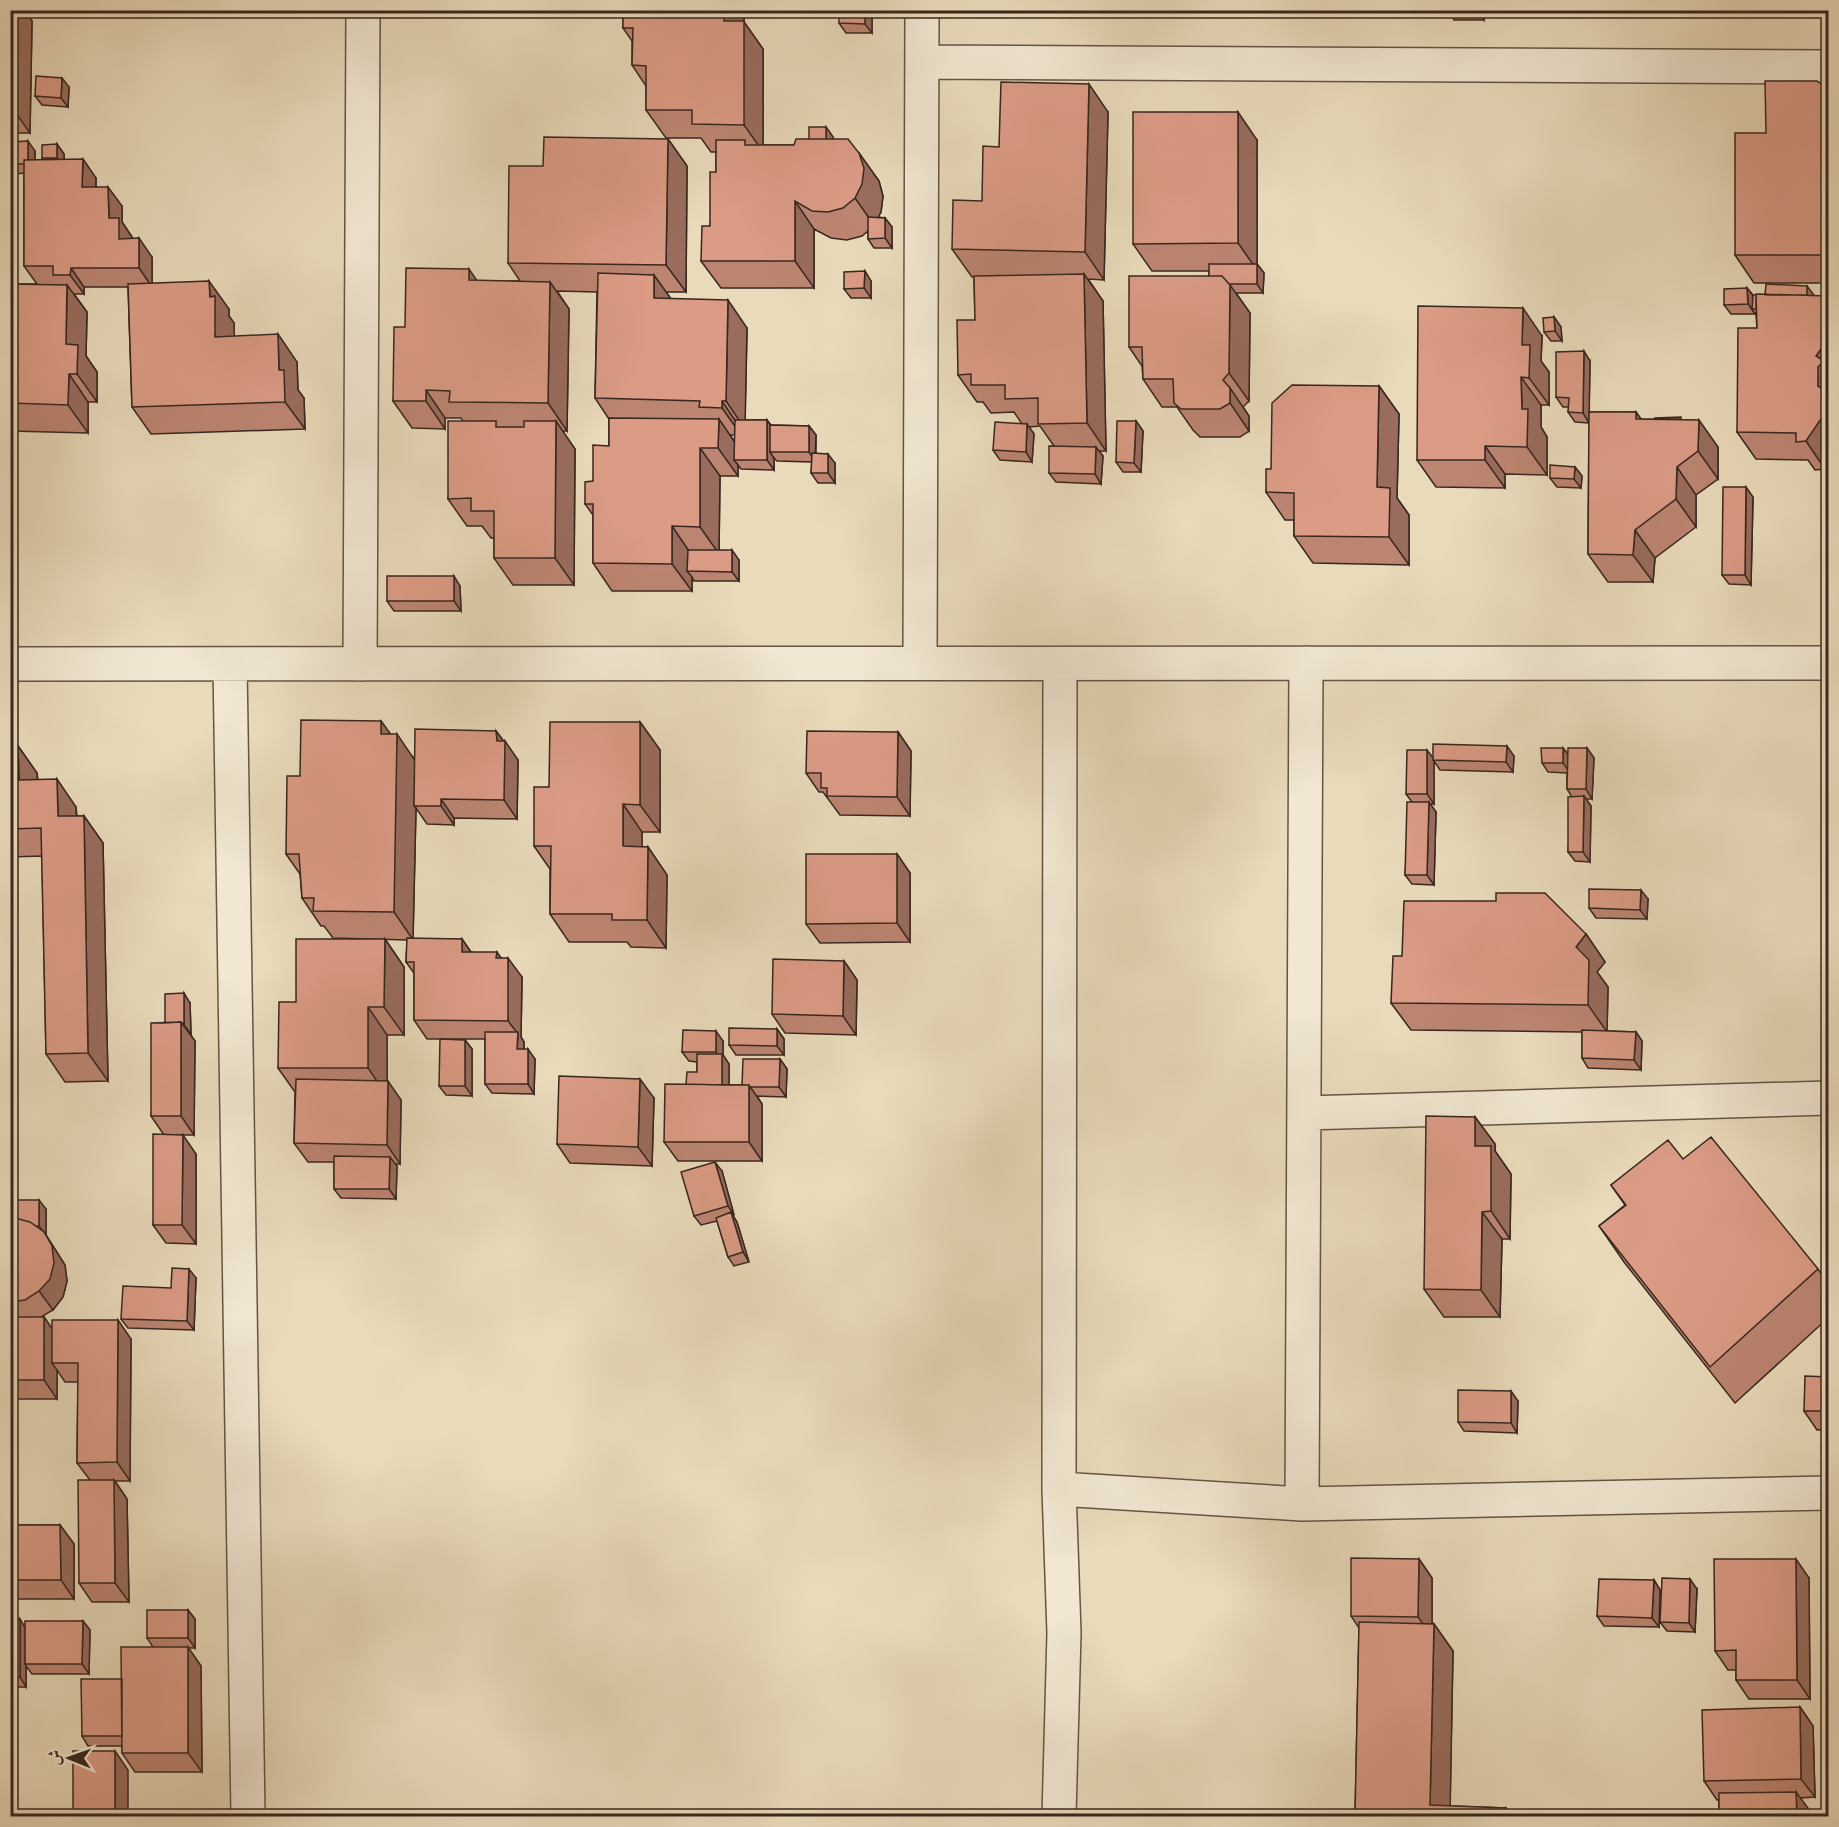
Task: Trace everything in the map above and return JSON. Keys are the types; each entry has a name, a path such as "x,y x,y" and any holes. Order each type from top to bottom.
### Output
{"street":[{"path":"360,664 363,10"},
{"path":"920,663 922,10"},
{"path":"922,62 1828,67"},
{"path":"1302,1504 1306,663"},
{"path":"10,664 1828,663"},
{"path":"230,664 248,1816"},
{"path":"1059,1816 1064,1633 1059,1489 1060,664"},
{"path":"1304,1113 1828,1098"},
{"path":"1059,1489 1302,1504 1828,1493"}],"building":[{"path":"10,10 13,10 11,106 10,106"},
{"path":"623,10 724,10 724,21 744,21 744,125 692,124 692,110 646,110 646,66 632,65 633,28 623,28"},
{"path":"839,10 865,10 865,24 839,23"},
{"path":"36,76 62,78 61,98 35,96"},
{"path":"1765,81 1817,81 1828,88 1828,255 1735,255 1735,133 1766,133"},
{"path":"1001,82 1089,84 1085,252 952,249 953,200 982,201 983,146 999,147"},
{"path":"1133,112 1238,112 1238,243 1133,244"},
{"path":"809,127 826,127 826,139 809,139"},
{"path":"544,137 668,139 666,265 508,263 509,166 543,166"},
{"path":"796,139 848,139 859,153 864,168 862,184 855,198 843,208 828,212 812,211 795,201 795,261 701,261 702,226 710,226 710,172 716,172 716,140 745,140 745,145 794,145"},
{"path":"28,141 28,160 24,160 24,164 10,164 10,142"},
{"path":"57,144 57,158 42,158 42,145"},
{"path":"83,159 82,187 108,187 109,218 119,218 119,239 139,238 139,268 71,268 70,275 53,275 53,266 24,266 24,160"},
{"path":"868,217 885,218 885,238 868,239"},
{"path":"1209,264 1257,264 1257,284 1229,284 1222,276 1209,276"},
{"path":"406,268 469,269 469,280 550,282 548,403 449,402 450,391 426,390 426,401 393,401 394,327 405,327"},
{"path":"865,271 864,288 844,289 844,272"},
{"path":"598,273 654,275 654,298 728,300 726,401 722,401 722,408 699,407 700,401 595,398"},
{"path":"1084,274 1087,423 1038,424 1038,398 1005,399 1005,385 971,385 971,374 958,375 957,320 975,320 974,276"},
{"path":"1129,276 1222,276 1230,285 1229,373 1223,380 1230,388 1230,403 1220,409 1181,409 1174,403 1173,379 1143,379 1142,347 1129,347"},
{"path":"209,281 210,297 215,296 215,337 278,334 279,370 284,370 285,402 132,407 128,284"},
{"path":"10,284 67,285 66,344 78,345 77,374 69,374 68,405 10,403"},
{"path":"1766,284 1807,286 1807,295 1765,295"},
{"path":"1747,288 1748,304 1724,305 1724,289"},
{"path":"1756,294 1828,296 1828,339 1816,356 1824,361 1818,367 1818,386 1824,390 1823,416 1806,441 1796,442 1796,433 1737,432 1738,328 1757,328"},
{"path":"1753,295 1756,295 1756,309 1752,309"},
{"path":"1418,306 1523,308 1522,345 1530,345 1529,378 1521,377 1522,409 1528,409 1527,447 1485,446 1485,460 1417,460"},
{"path":"1554,317 1555,331 1544,332 1543,318"},
{"path":"1584,351 1583,413 1568,412 1569,398 1556,397 1556,352"},
{"path":"1292,385 1379,386 1377,487 1390,488 1389,537 1294,536 1294,493 1266,492 1266,469 1271,469 1272,403"},
{"path":"1589,412 1636,412 1636,419 1699,420 1698,451 1677,467 1676,499 1635,530 1633,555 1588,554"},
{"path":"1681,417 1681,419 1655,419 1655,418"},
{"path":"609,418 719,419 718,448 700,448 700,527 672,526 672,564 593,563 593,504 585,504 585,482 593,481 593,445 609,446"},
{"path":"735,420 767,420 767,460 734,460"},
{"path":"448,421 496,421 496,427 524,427 524,421 556,421 555,558 494,558 494,511 471,511 471,498 448,499"},
{"path":"1117,421 1136,421 1134,463 1116,462"},
{"path":"995,422 1027,424 1026,452 993,450"},
{"path":"770,425 809,426 809,452 770,452"},
{"path":"1049,446 1096,447 1095,474 1049,473"},
{"path":"812,453 828,454 828,473 811,473"},
{"path":"1550,465 1575,467 1574,479 1550,478"},
{"path":"1723,487 1746,487 1745,575 1722,575"},
{"path":"688,550 732,550 732,572 687,571"},
{"path":"387,576 454,576 454,601 387,601"},
{"path":"301,720 381,721 381,734 397,734 394,912 313,911 314,898 302,898 299,854 286,854 287,776 300,776"},
{"path":"550,722 640,722 640,805 623,804 623,846 648,847 647,920 612,920 612,914 550,914 551,846 534,846 534,787 549,787"},
{"path":"415,729 496,731 497,741 505,741 504,800 441,799 441,806 414,806"},
{"path":"807,731 898,732 897,797 827,796 827,788 821,788 821,773 806,773"},
{"path":"1433,744 1507,746 1506,762 1433,760"},
{"path":"10,746 18,746 19,780 57,779 58,816 84,816 88,1053 46,1054 41,828 10,829"},
{"path":"1541,748 1563,748 1563,763 1542,763"},
{"path":"1568,748 1587,748 1586,789 1567,789"},
{"path":"1407,750 1427,750 1427,794 1406,794"},
{"path":"1584,796 1583,852 1568,852 1568,797"},
{"path":"1407,802 1429,802 1427,875 1405,875"},
{"path":"806,854 897,854 897,923 806,924"},
{"path":"1589,889 1641,890 1640,910 1589,908"},
{"path":"1496,893 1545,893 1586,934 1576,947 1589,960 1588,1005 1391,1003 1393,956 1402,956 1404,901 1496,901"},
{"path":"407,938 462,939 462,952 497,952 496,958 508,958 508,1021 414,1020 414,962 406,962"},
{"path":"296,939 385,939 384,1007 368,1007 368,1068 278,1068 279,1002 296,1002"},
{"path":"773,959 844,961 843,1016 772,1014"},
{"path":"184,993 184,1025 181,1022 165,1023 165,994"},
{"path":"181,1022 181,1116 151,1116 151,1023"},
{"path":"729,1028 777,1029 777,1046 729,1045"},
{"path":"683,1030 716,1031 716,1052 682,1052"},
{"path":"1582,1030 1636,1032 1634,1060 1582,1058"},
{"path":"485,1032 518,1032 517,1049 528,1049 528,1084 485,1084"},
{"path":"440,1039 465,1040 465,1086 439,1086"},
{"path":"697,1054 722,1054 722,1085 686,1084 687,1072 697,1072"},
{"path":"743,1059 780,1059 779,1087 742,1085"},
{"path":"559,1076 640,1079 638,1147 557,1144"},
{"path":"296,1079 388,1081 387,1145 294,1143"},
{"path":"665,1084 749,1085 749,1142 664,1142"},
{"path":"1426,1116 1475,1117 1475,1146 1491,1146 1491,1211 1482,1212 1481,1290 1424,1289"},
{"path":"153,1134 183,1135 182,1225 153,1225"},
{"path":"1711,1137 1818,1269 1710,1367 1599,1226 1626,1205 1611,1185 1668,1140 1683,1159"},
{"path":"334,1156 390,1157 389,1189 334,1189"},
{"path":"715,1162 728,1206 694,1216 681,1172"},
{"path":"10,1200 39,1200 39,1226 10,1218"},
{"path":"731,1212 743,1252 728,1257 716,1218"},
{"path":"10,1218 30,1222 44,1232 52,1246 54,1263 50,1279 39,1291 25,1300 10,1302"},
{"path":"172,1268 189,1269 187,1321 121,1319 123,1286 171,1288"},
{"path":"10,1317 44,1317 44,1380 10,1380"},
{"path":"52,1320 118,1320 117,1462 77,1463 78,1363 52,1363"},
{"path":"1805,1376 1828,1377 1828,1411 1804,1411"},
{"path":"1458,1390 1511,1391 1511,1423 1458,1422"},
{"path":"78,1480 114,1480 115,1583 79,1583"},
{"path":"10,1525 60,1525 61,1580 10,1580"},
{"path":"1351,1558 1419,1559 1418,1617 1351,1616"},
{"path":"1714,1559 1796,1559 1797,1680 1736,1680 1736,1650 1715,1651"},
{"path":"1662,1578 1690,1579 1689,1623 1660,1622"},
{"path":"1599,1579 1654,1580 1652,1618 1597,1616"},
{"path":"147,1610 188,1610 188,1638 147,1638"},
{"path":"10,1619 20,1619 20,1677 10,1677"},
{"path":"25,1621 83,1621 82,1664 25,1664"},
{"path":"1359,1622 1434,1624 1430,1805 1506,1808 1506,1816 1355,1816"},
{"path":"121,1647 188,1647 188,1753 122,1753"},
{"path":"81,1679 122,1679 122,1736 82,1736"},
{"path":"1800,1707 1801,1779 1704,1781 1702,1710"},
{"path":"73,1751 115,1751 115,1816 21,1816 21,1812 73,1812"},
{"path":"1796,1792 1797,1816 1719,1816 1719,1793"}]}
